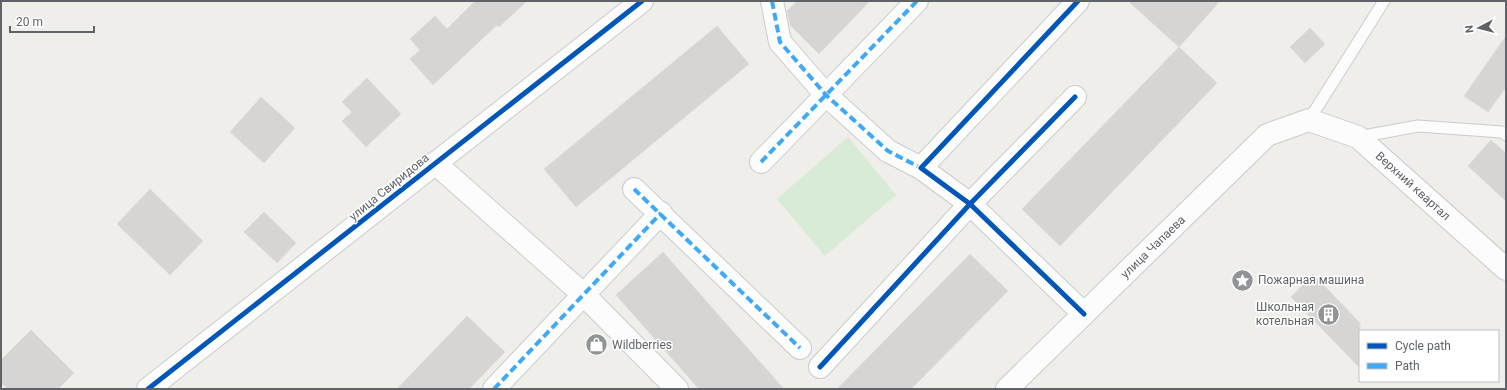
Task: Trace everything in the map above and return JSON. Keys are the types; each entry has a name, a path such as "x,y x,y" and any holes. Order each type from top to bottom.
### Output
{"street":[{"name":"улица Свиридова","path":"148,389 642,1"},
{"path":"772,1 780,42 826,95 888,151 921,168 970,204 1084,314"},
{"path":"760,162 917,1"},
{"path":"921,168 1078,1"},
{"path":"820,367 970,204 1075,97"},
{"name":"Верхний квартал","path":"1309,120 1358,137 1506,269"},
{"name":"улица Чапаева","path":"1007,389 1267,135 1309,120"},
{"path":"435,163 584,295 677,389"},
{"path":"634,189 661,213 800,348"},
{"path":"494,389 661,213"}],"lane":[{"path":"1309,120 1384,1"},
{"path":"1358,137 1418,126 1505,131"}],"green space":[{"path":"848,137 896,195 825,256 777,199"}],"building":[{"path":"475,1 527,1 499,27 497,25 433,85 410,59 420,50 410,39 435,16 447,29"},
{"path":"797,1 870,1 819,54 790,25 787,11"},
{"path":"1128,1 1220,1 1179,47"},
{"path":"717,26 749,64 576,207 544,169"},
{"path":"1310,28 1325,44 1305,63 1290,47"},
{"path":"1506,36 1506,87 1488,112 1464,96"},
{"path":"1179,47 1217,83 1060,246 1022,209"},
{"path":"367,78 401,114 366,147 342,121 352,112 342,102"},
{"path":"261,97 295,128 264,163 230,132"},
{"path":"1491,140 1506,153 1506,201 1468,166"},
{"path":"150,189 203,241 170,275 117,224"},
{"path":"264,212 296,243 277,263 244,232"},
{"path":"663,252 784,389 699,389 616,295"},
{"path":"970,254 1008,291 911,389 837,389"},
{"name":"Школьная котельная","path":"1313,274 1360,323 1359,367 1291,297"},
{"path":"467,316 505,352 469,389 397,389"},
{"path":"31,330 74,373 58,389 8,389 1,383 1,360"}],"marked path":[{"path":"772,1 780,42 826,95 888,151 921,168"},
{"path":"761,162 917,1"},
{"path":"634,189 800,348"},
{"path":"494,389 661,213"}],"cycle path":[{"path":"148,389 642,1"},
{"path":"1075,97 970,204 921,168 1078,1"},
{"path":"820,367 970,204 1084,314"}],"place":[{"name":"Пожарная машина","path":"1242,280"},
{"name":"Школьная котельная","path":"1329,314"},
{"name":"Wildberries","path":"596,345"}]}
